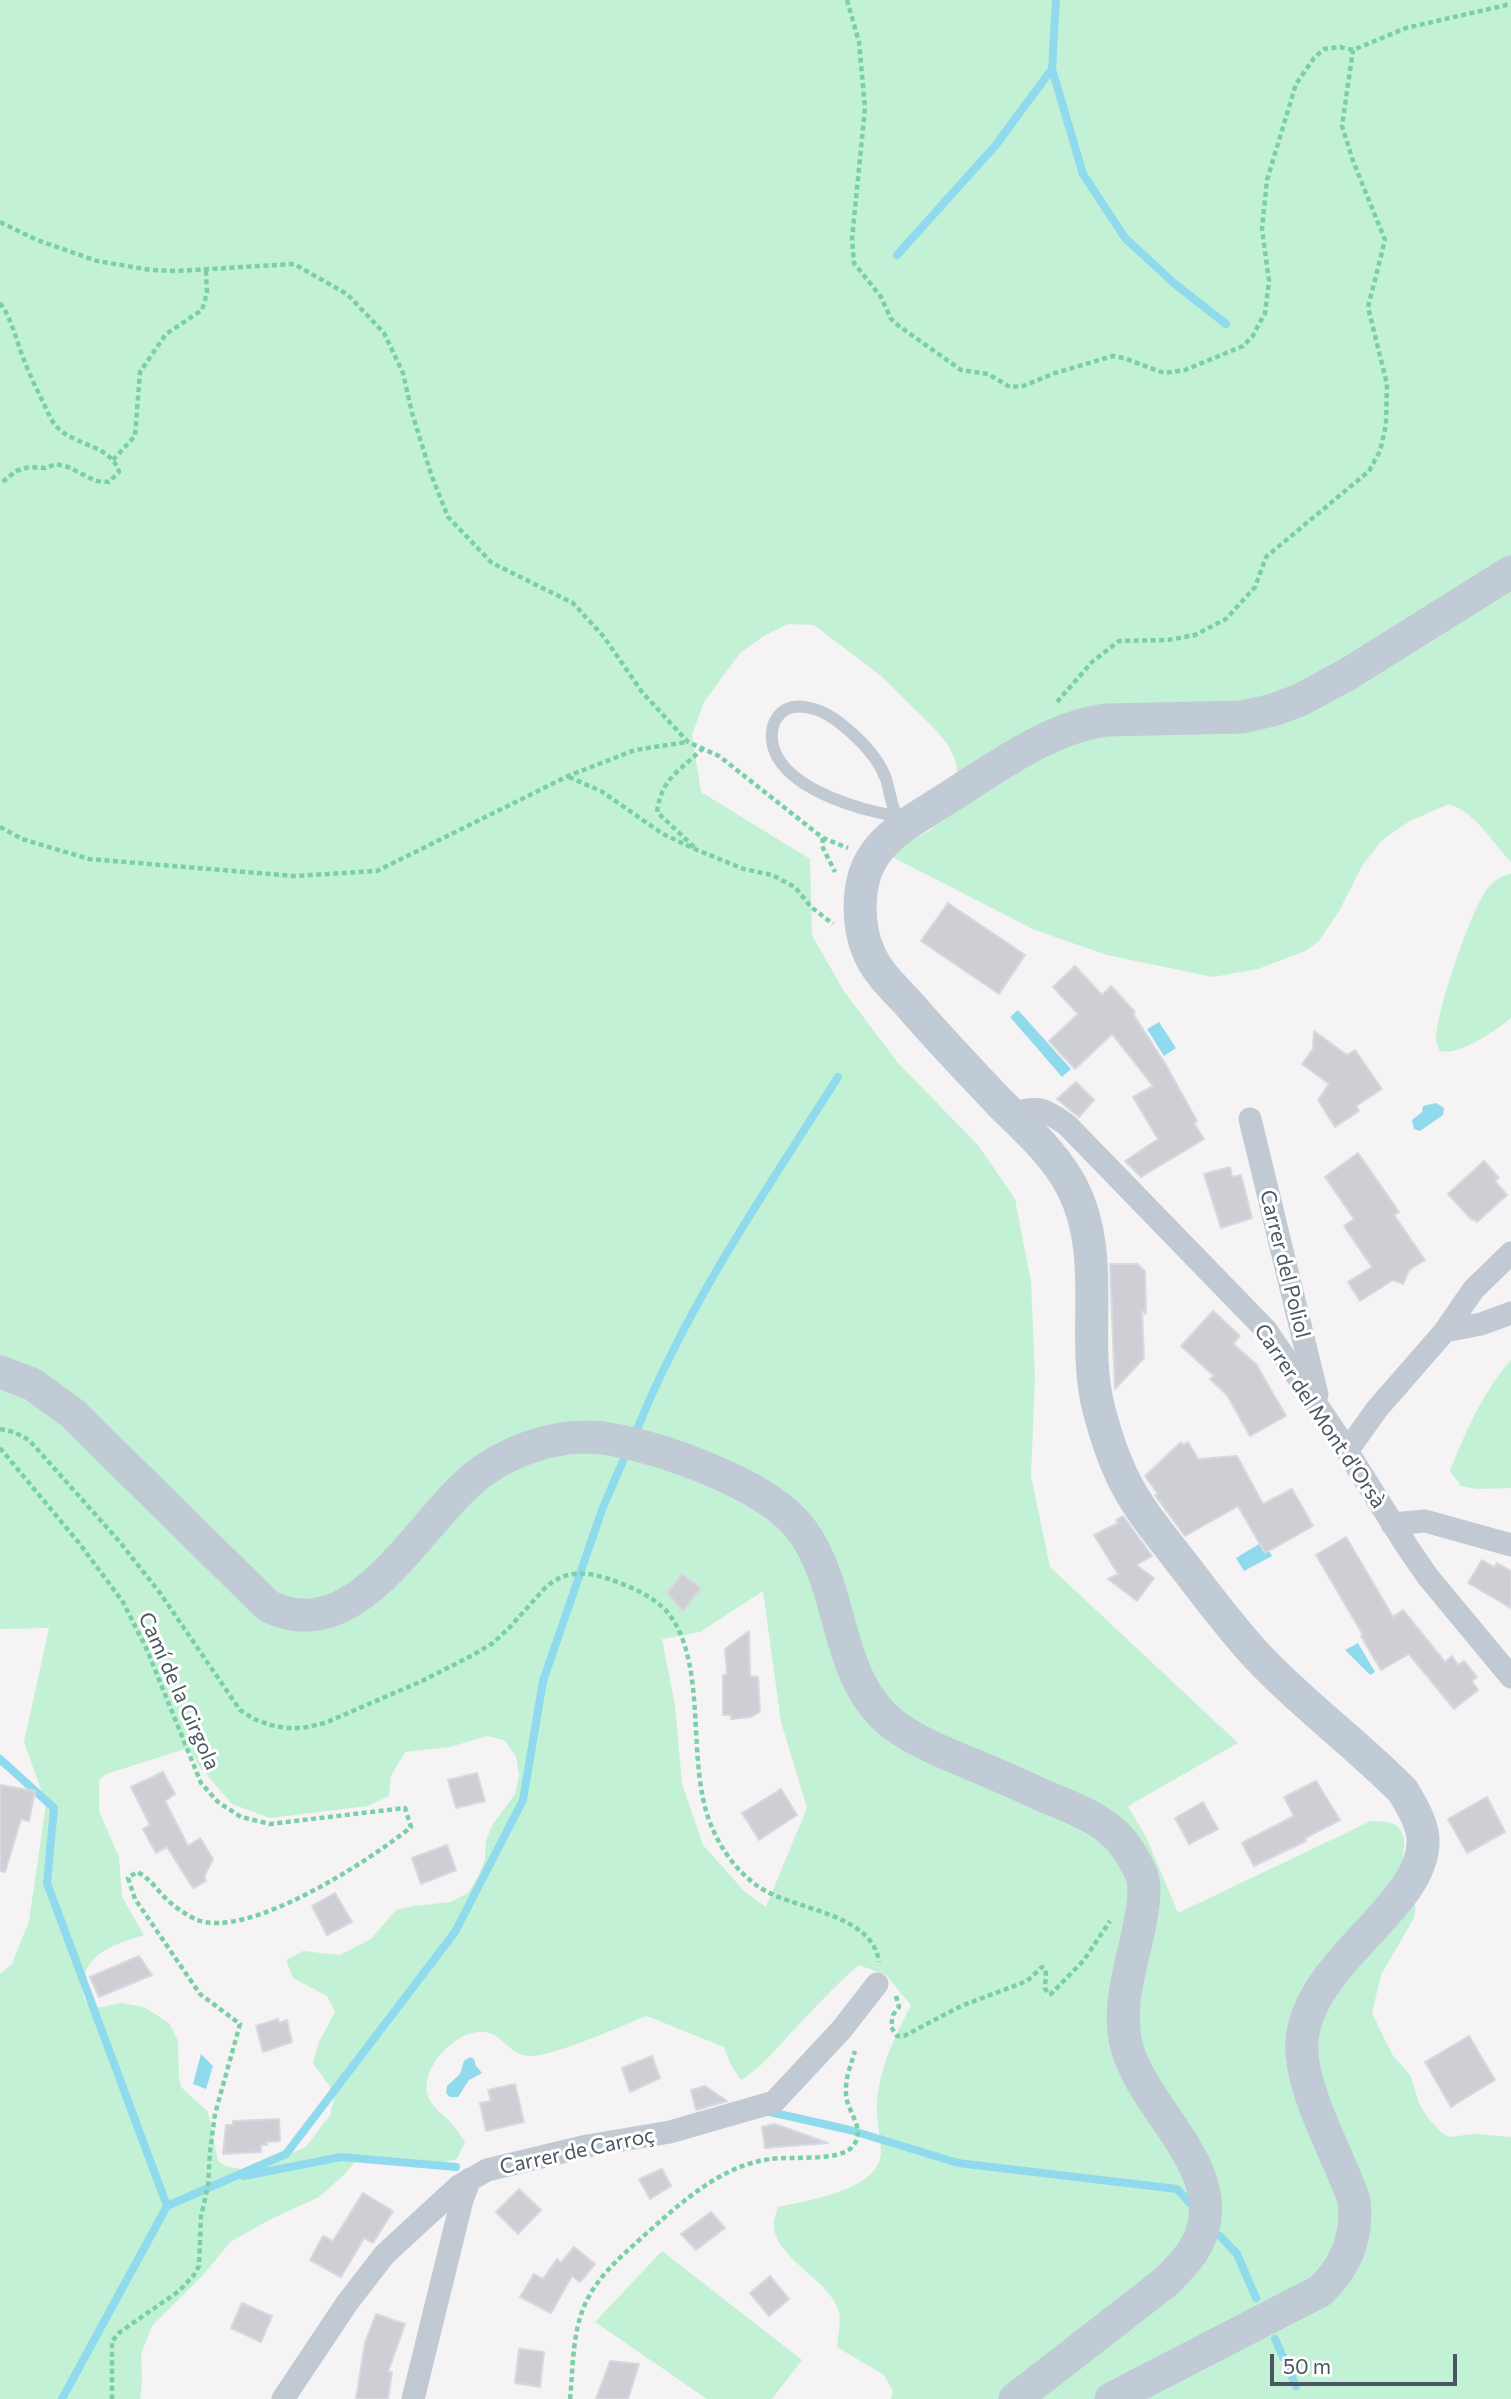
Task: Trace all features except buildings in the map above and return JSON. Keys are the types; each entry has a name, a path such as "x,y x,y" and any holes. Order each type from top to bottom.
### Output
{"main road":[{"path":"1111,2399 1320,2291 1334,2278 1345,2260 1356,2220 1354,2200 1308,2086 1301,2058 1302,2036 1320,1987 1405,1890 1419,1865 1423,1839 1417,1816 1403,1791 1259,1658 1142,1511 1123,1479 1108,1444 1098,1404 1093,1369 1090,1240 1083,1212 1071,1185 1048,1153 941,1041 883,975 869,954 860,910 864,879 872,858 900,820 1066,728 1087,722 1133,718 1242,717 1273,710 1300,700 1348,674 1511,572"},
{"path":"0,1371 32,1384 72,1413 268,1606 296,1616 322,1614 353,1600 385,1573 479,1474 534,1445 582,1437 616,1440 708,1469 746,1486 773,1503 794,1521 814,1551 830,1588 839,1630 858,1679 870,1700 890,1722 933,1748 1087,1814 1113,1832 1127,1848 1142,1875 1145,1891 1122,2015 1125,2037 1137,2076 1195,2164 1206,2205 1204,2228 1188,2260 1167,2281 1015,2399"}],"street":[{"name":"Carrer del Mont d'Orsà","path":"1011,1114 1030,1108 1043,1109 1067,1125 1266,1330 1321,1410 1428,1577 1511,1677"},
{"name":"Carrer del Poliol","path":"1250,1119 1321,1410"},
{"path":"1347,1451 1377,1409 1444,1331 1473,1290 1511,1253"},
{"path":"1444,1331 1481,1324 1511,1313"},
{"path":"1392,1524 1425,1521 1511,1545"},
{"name":"Carrer de Carroç","path":"283,2399 347,2303 386,2254 459,2186 487,2170 587,2146 658,2134 717,2120 774,2102 842,2029 877,1984"},
{"path":"413,2399 458,2213 470,2179"}],"lane":[{"path":"793,707 807,707 824,712 842,724 875,757 886,777 900,820 839,802 790,772 779,760 774,747 771,733 773,721 782,712 793,707"}],"path":[{"path":"847,0 859,42 865,108 852,239 854,263 881,297 891,319 899,326 961,370 988,374 1010,387 1023,386 1055,373 1113,356 1164,373 1185,370 1236,349 1252,337 1265,313 1269,281 1262,229 1267,180 1296,84 1314,58 1324,49 1340,47 1353,50 1406,28 1511,4"},
{"path":"1054,705 1092,662 1119,641 1168,640 1195,635 1226,619 1255,587 1266,557 1369,471 1380,451 1386,425 1387,384 1368,307 1385,240 1342,126 1353,50"},
{"path":"0,222 37,240 97,261 151,270 206,271 294,264 347,294 384,333 403,373 412,413 447,517 492,563 573,603 604,637 642,692 688,742 719,756 823,838"},
{"path":"113,460 135,436 140,372 166,334 202,310 207,293 206,271"},
{"path":"0,303 8,315 31,376 52,421 68,435 117,462 119,472 109,482 96,481 56,464 16,471 0,484"},
{"path":"0,827 22,839 89,859 294,876 377,871 568,776 635,750 688,742"},
{"path":"697,850 657,812 667,781 702,749"},
{"path":"568,776 601,791 663,834 744,869 772,875 795,887 811,907 840,930"},
{"path":"0,1429 14,1432 29,1440 160,1593 240,1710 270,1725 303,1728 325,1723 422,1681 493,1643 552,1581 570,1573 597,1575 625,1584 646,1596 666,1611 678,1627 685,1646 694,1696 699,1777 709,1822 718,1841 742,1873 757,1886 774,1896 836,1917 864,1935 880,1959 877,1984 891,1990 896,1996 899,2007 893,2015 891,2027 897,2036 904,2036 961,2007 1014,1988 1027,1981 1042,1967 1046,1970 1045,1987 1051,1994 1084,1960 1101,1931 1114,1916"},
{"name":"Camí de la Girgola","path":"0,1448 79,1543 122,1602 147,1650 201,1783 218,1802 241,1817 270,1824 405,1808 411,1827 383,1850 289,1903 223,1924 197,1920 171,1904 145,1876 136,1872 128,1878 135,1899 200,1994 240,2024 215,2115 209,2151 208,2186 201,2216 199,2266 179,2291 120,2332 112,2341 112,2399"},
{"path":"570,2399 577,2332 591,2292 613,2263 659,2222 706,2185 731,2170 752,2162 772,2158 835,2157 849,2151 855,2143 858,2125 847,2105 846,2081 858,2043"}],"green space":[{"path":"0,0 1511,0 1511,862 1475,821 1459,808 1449,804 1410,821 1382,840 1362,866 1338,913 1318,942 1305,951 1258,969 1213,977 1107,955 1035,930 888,855 932,829 949,808 957,771 956,762 937,731 881,676 814,625 787,624 740,653 704,702 692,735 701,792 810,859 812,935 843,990 898,1063 978,1145 1015,1199 1031,1282 1035,1377 1031,1476 1050,1567 1238,1743 1128,1806 1147,1839 1178,1913 1371,1821 1392,1823 1402,1832 1404,1870 1415,1912 1381,1975 1372,2013 1392,2054 1410,2075 1419,2103 1441,2132 1449,2137 1475,2134 1511,2137 1511,2399 891,2399 893,2391 884,2375 837,2347 840,2323 838,2309 824,2288 782,2246 774,2223 778,2207 839,2192 855,2185 877,2166 881,2153 877,2113 879,2087 889,2051 911,2005 886,1975 859,1965 755,2070 741,2080 724,2047 647,2016 541,2055 522,2055 497,2036 484,2032 462,2037 434,2063 427,2085 432,2104 465,2142 457,2159 420,2164 359,2157 344,2175 319,2197 230,2242 205,2273 152,2326 141,2354 140,2399 0,2399 0,1974 12,1964 29,1921 46,1804 24,1742 49,1628 0,1629","holes":["763,1591 781,1722 807,1808 766,1907 745,1892 703,1845 682,1784 675,1705 662,1639 700,1632","487,1736 504,1740 516,1756 519,1775 515,1794 493,1824 486,1840 485,1859 478,1877 468,1893 451,1902 396,1910 371,1939 340,1955 303,1951 286,1960 293,1978 327,1996 335,2012 318,2044 313,2063 335,2094 330,2115 306,2147 246,2170 225,2166 218,2161 208,2112 182,2088 179,2080 178,2041 169,2023 144,2007 120,2003 92,2009 84,1998 85,1973 96,1957 114,1946 144,1935 122,1897 119,1857 99,1811 99,1780 106,1774 188,1748 200,1767 232,1804 270,1818 368,1806 389,1796 391,1776 405,1752 450,1747"]},
{"path":"1511,874 1511,1018 1467,1046 1448,1052 1440,1051 1436,1041 1441,1010 1471,921 1490,886"},
{"path":"1511,1360 1511,1488 1477,1489 1461,1486 1450,1471 1484,1398"},
{"path":"662,2251 802,2360 772,2399 707,2399 595,2322"}],"water":[{"path":"1018,1010 1071,1069 1062,1077 1010,1017"},
{"path":"1159,1022 1176,1048 1164,1056 1147,1029"},
{"path":"1436,1103 1444,1108 1443,1115 1420,1131 1414,1129 1412,1120 1422,1112 1423,1106"},
{"path":"1259,1544 1265,1553 1269,1551 1272,1556 1244,1571 1236,1558"},
{"path":"1358,1643 1375,1672 1370,1675 1345,1650"},
{"path":"201,2054 213,2066 206,2089 193,2084"},
{"path":"470,2057 482,2073 469,2080 458,2097 450,2097 446,2093 447,2086 460,2074 464,2061"}],"waterway":[{"path":"1056,0 1052,69 1083,174 1125,238 1175,284 1226,324"},
{"path":"897,255 995,146 1052,69"},
{"path":"638,1427 658,1381 705,1291 838,1077"},
{"path":"62,2399 167,2206 286,2154 455,1932 523,1800 543,1681 603,1507 623,1461"},
{"path":"0,1759 54,1808 47,1883 167,2206"},
{"path":"770,2112 850,2130 958,2163 1177,2189 1190,2203"},
{"path":"244,2176 341,2157 456,2167"},
{"path":"1220,2236 1237,2254 1256,2298"},
{"path":"1275,2339 1296,2386"}]}
